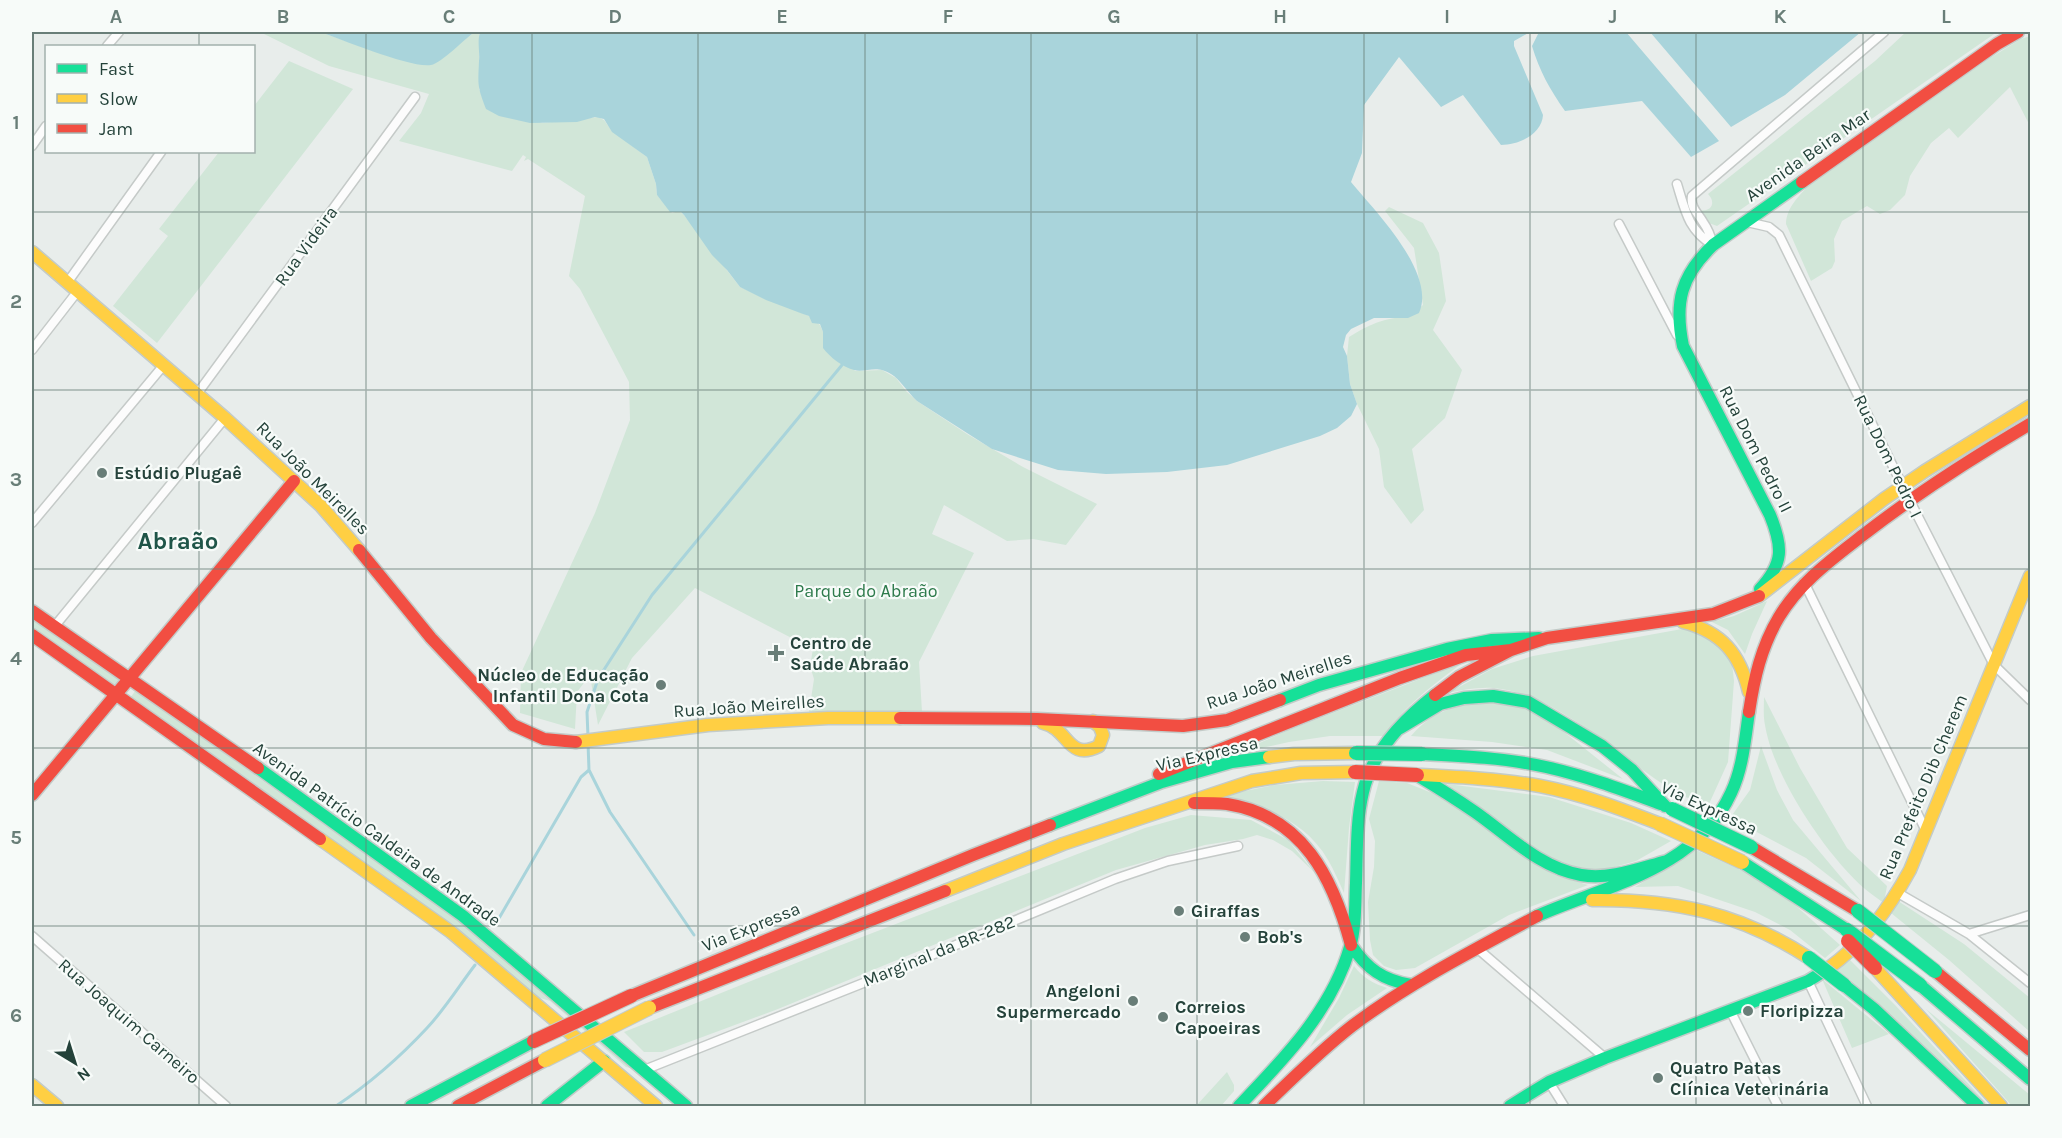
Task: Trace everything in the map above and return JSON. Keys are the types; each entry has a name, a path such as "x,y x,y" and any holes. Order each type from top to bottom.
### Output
{"main road":[{"name":"Avenida Beira Mar","path":"1683,345 1678,314 1680,298 1688,275 1701,255 2018,32"},
{"name":"Rua João Meirelles","path":"32,252 225,418 294,481 345,532 430,638 472,683 513,725 544,739 575,742 708,724 774,719 1037,719 1183,726 1214,723 1319,685 1447,649 1492,640 1547,638"},
{"name":"Rua Dom Pedro II","path":"1683,345 1770,515 1780,544 1778,565 1770,579 1745,603"},
{"path":"1239,1107 1279,1064 1316,1018 1342,969 1351,945 1359,815 1363,790 1377,756 1400,728 1440,690 1459,677 1511,650 1547,638 1676,621 1713,614 1745,603 1772,588 1800,563 1903,486 2031,406"},
{"path":"1264,1107 1334,1041 1411,985 1539,916 1639,877 1688,847 1706,831 1720,813 1734,788 1742,764 1754,679 1773,627 1787,604 1804,582 1861,536 1910,501 2029,430 2018,414"},
{"path":"32,795 294,481"},
{"name":"Rua Prefeito Dib Cherem","path":"1510,1107 1549,1082 1605,1058 1808,981 1825,972 1863,941 1886,913 1910,870 2031,576"},
{"name":"Avenida Patrício Caldeira de Andrade","path":"32,611 463,916 686,1107"},
{"path":"1676,621 1706,629 1731,648 1746,675 1750,706"},
{"name":"Avenida Patrício Caldeira de Andrade","path":"32,635 451,932 656,1107"},
{"path":"1084,813 1140,782 1400,678 1466,656 1511,650"},
{"path":"1400,728 1440,704 1464,698 1493,696 1528,702 1602,746 1632,770 1668,807"},
{"path":"1037,719 1052,725 1070,746 1089,751 1099,746 1103,735 1093,721"},
{"path":"196,751 217,746 240,756"},
{"name":"Via Expressa","path":"411,1107 534,1041 630,996 964,858 1162,782 1232,762 1294,754 1422,754 1484,757 1546,767 1606,783 1668,807 1751,847 1858,911 2031,1050"},
{"name":"Via Expressa","path":"458,1107 649,1008 1063,844 1252,781 1301,773 1355,772 1480,777 1541,786 1602,802 1660,824 1742,862 1818,911 1844,933 1920,985 2031,1079"},
{"path":"1417,775 1556,868 1582,875 1601,875 1667,861"},
{"path":"1182,804 1206,802 1235,806 1263,815 1287,827 1308,846 1327,875 1343,913 1351,945 1361,961 1375,974 1392,982 1411,985"},
{"path":"1578,901 1626,900 1684,905 1767,932 1809,958 1874,1009 1978,1107"},
{"path":"1844,933 2001,1107"},
{"path":"547,1107 604,1061"},
{"path":"623,1078 644,1070"},
{"path":"32,1085 57,1107"}],"street":[{"path":"108,45 119,32"},
{"path":"1713,245 1709,232 1693,207 1692,196 1884,32"},
{"name":"Rua Videira","path":"197,394 416,97"},
{"path":"32,146 45,127"},
{"path":"32,350 160,153"},
{"path":"1677,184 1694,230 1713,245"},
{"name":"Rua Dom Pedro I","path":"1745,222 1763,225 1779,235 1994,665 2031,700"},
{"name":"Rua Dom Pedro II","path":"1619,224 1683,345"},
{"path":"1663,308 1678,314"},
{"path":"32,523 163,366"},
{"path":"54,627 225,418"},
{"path":"1804,582 1926,831"},
{"name":"Marginal da BR-282","path":"644,1070 881,976 1115,879 1168,861 1238,846"},
{"path":"1898,893 1969,934 2031,983"},
{"path":"1969,934 2031,915"},
{"name":"Rua Joaquim Carneiro","path":"32,936 226,1107"},
{"path":"1478,949 1605,1058"},
{"path":"1808,981 1867,1107"},
{"path":"1730,1010 1778,1107"},
{"path":"1549,1082 1564,1107"}],"green space":[{"name":"Parque do Abraão","path":"260,32 320,32 389,56 457,45 475,32 479,32 479,90 542,123 598,117 604,120 612,131 647,157 656,184 657,195 672,213 679,211 684,215 740,287 809,316 820,325 823,332 855,371 882,370 896,378 917,401 967,434 1023,467 1097,504 1066,545 1033,539 1007,541 944,505 932,534 974,553 919,662 922,712 809,712 814,679 810,666 813,649 695,588 632,658 598,725 590,675 577,692 575,729 520,713 521,673 595,513 630,420 629,382 580,289 569,276 585,196 528,159 524,161 526,157 523,155 512,171 399,141 421,113 429,94 329,66"},
{"path":"1906,32 1997,32 1717,226 1709,223 1700,210 1712,206 1712,200 1708,194 1875,61"},
{"path":"2030,36 2030,126 2010,87 1958,138 1949,128 1931,143 1910,176 1905,195 1890,210 1880,214 1867,206 1842,221 1834,239 1835,261 1832,268 1811,281 1786,224 1791,208 1801,193 1809,185 1990,58"},
{"path":"289,61 353,89 157,343 113,306 168,236 159,229 218,153 255,153 255,105"},
{"path":"1389,207 1423,223 1439,253 1446,301 1433,330 1462,370 1445,418 1412,449 1424,510 1411,524 1384,487 1379,449 1350,384 1347,356 1349,337 1377,322 1408,317 1423,305 1414,248 1385,211"},
{"path":"1767,601 1745,654 1728,630 1712,622 1734,616"},
{"path":"32,619 119,679 113,686 32,630"},
{"path":"1682,629 1701,631 1719,642 1732,663 1734,681 1728,762 1709,804 1679,794 1590,731 1542,702 1518,693 1493,688 1476,688 1448,693 1492,669 1533,656"},
{"path":"1464,662 1411,705 1384,736 1330,736 1234,754 1289,730"},
{"path":"136,690 459,921 633,1065 630,1068 626,1067 550,1001 534,996 130,698"},
{"path":"1764,697 1800,768 1847,848 1887,886 1885,897 1890,901 1888,906 1865,889 1850,874 1818,836 1803,813 1770,745 1764,721"},
{"path":"1494,701 1523,706 1559,728 1623,779 1547,750 1492,742 1411,736 1438,714 1459,706"},
{"path":"1761,746 1777,790 1793,820 1861,901 1806,858 1730,818 1750,790"},
{"path":"1323,781 1355,782 1344,893 1330,864 1307,834 1281,816 1251,804 1220,796 1275,785"},
{"path":"1379,781 1407,783 1432,793 1555,875 1588,885 1509,915 1415,968 1396,970 1384,966 1373,955 1368,902 1374,867 1375,841 1369,819"},
{"path":"1447,784 1549,797 1631,823 1671,841 1636,861 1604,870 1572,868 1542,855"},
{"path":"1191,815 1251,820 1288,840 1314,872 1292,851 1273,840 1257,835 1205,845 1116,870 778,1009 662,1052 644,1052 624,1032 836,947 1145,828"},
{"path":"1696,850 1745,872 1795,905 1840,945 1825,958 1790,930 1755,912 1678,886 1635,887"},
{"path":"1898,901 1964,944 2030,998 2030,1032 1949,960 1891,913"},
{"path":"1850,960 1896,1006 1989,1106 1836,972"},
{"path":"1354,966 1369,980 1387,988 1347,1015 1310,1047 1339,998"},
{"path":"1822,979 1889,1034 1852,1048"},
{"path":"1926,1009 2030,1095 2030,1106 2012,1106"},
{"path":"1227,1072 1234,1085 1234,1091 1221,1106 1196,1106"}],"water":[{"path":"320,32 475,32 441,60 431,65 422,65 409,63"},
{"path":"480,32 1530,32 1514,41 1514,46 1543,115 1539,128 1534,133 1522,141 1501,145 1463,95 1441,107 1399,57 1364,105 1362,153 1351,182 1400,243 1419,280 1422,297 1419,313 1408,318 1374,318 1351,329 1346,335 1343,347 1347,356 1350,384 1357,404 1351,416 1337,428 1320,436 1227,465 1167,472 1106,474 1058,470 992,449 917,401 898,379 886,371 876,369 858,371 845,367 823,348 823,332 820,324 812,323 809,316 766,300 740,287 712,255 684,215 681,212 670,212 657,195 656,184 647,157 612,132 604,119 595,117 577,122 530,123 499,116 486,109 478,75"},
{"path":"1539,32 1626,32 1719,141 1691,157 1642,101 1565,111 1546,80 1532,46"},
{"path":"1650,32 1861,32 1785,95 1731,127"}],"waterway":[{"path":"588,737 587,712 598,679 652,595 842,365"},
{"path":"498,920 581,777 589,770 588,743"},
{"path":"589,770 610,812 694,935"},
{"path":"336,1106 395,1060 417,1039 440,1013 475,965"}],"traffic: fast":[{"path":"1760,589 1774,571 1777,563 1779,554 1777,536 1770,515 1683,346 1679,316 1680,303 1687,279 1702,256 1713,245 1802,182"},
{"path":"1280,700 1319,685 1447,649 1492,640 1539,638"},
{"path":"1239,1106 1304,1033 1319,1013 1342,970 1353,931 1358,826 1367,777 1391,738 1435,695"},
{"path":"1400,728 1440,704 1464,698 1493,696 1528,702 1602,746 1632,770 1665,806"},
{"path":"1537,916 1647,872 1673,858 1696,840 1715,819 1731,793 1743,753 1749,712"},
{"path":"1356,753 1422,754"},
{"path":"1422,754 1500,759 1546,767 1590,779 1661,804"},
{"path":"1050,825 1162,782 1232,762 1269,757"},
{"path":"258,768 463,916 686,1106"},
{"path":"1417,775 1475,812 1538,858 1566,871 1581,875 1603,876 1625,873 1667,861"},
{"path":"1672,809 1751,847"},
{"path":"1742,862 1847,930"},
{"path":"1858,911 1935,971"},
{"path":"1847,930 1920,985"},
{"path":"1351,945 1363,961 1376,972 1392,980 1411,985"},
{"path":"1809,958 1844,985"},
{"path":"1510,1106 1549,1082 1605,1058 1808,981 1826,970"},
{"path":"1844,985 1874,1009 1978,1106"},
{"path":"1920,985 2030,1079"},
{"path":"411,1106 534,1041"},
{"path":"547,1106 604,1061"}],"traffic: slow":[{"path":"32,252 225,418 321,506 359,550"},
{"path":"1759,596 1884,499 2030,406"},
{"path":"1826,970 1852,949 1874,925 1910,870 2030,576"},
{"path":"1683,622 1708,632 1727,647 1740,666 1749,692"},
{"path":"576,742 708,725 828,718 900,718"},
{"path":"1043,723 1052,726 1074,747 1088,750 1099,746 1103,735 1100,727 1093,721"},
{"path":"1269,757 1294,754 1356,753"},
{"path":"945,891 1063,844 1252,781 1301,773 1355,772"},
{"path":"1420,775 1495,780 1556,789 1616,807 1660,824"},
{"path":"1660,824 1742,862"},
{"path":"320,839 451,932 656,1106"},
{"path":"1592,900 1651,902 1705,912 1758,930 1809,958"},
{"path":"1875,968 2001,1106"},
{"path":"545,1060 649,1008"},
{"path":"32,1085 57,1106"}],"traffic: jam":[{"path":"1802,182 1997,44 2018,32"},
{"path":"1749,712 1756,675 1767,640 1787,604 1806,582 1839,553 1903,505 2030,424"},
{"path":"32,795 294,481"},
{"path":"359,550 431,638 513,725 544,739 576,742"},
{"path":"1435,695 1459,677 1511,650 1547,638 1713,614 1759,596"},
{"path":"32,611 258,768"},
{"path":"32,635 320,839"},
{"path":"1159,774 1400,678 1466,655 1511,650"},
{"path":"900,718 1037,719 1183,726 1227,720 1280,700"},
{"path":"1355,772 1417,775"},
{"path":"1194,803 1227,804 1253,811 1276,822 1295,836 1324,874 1335,896 1351,945"},
{"path":"631,996 1050,825"},
{"path":"1751,847 1858,911"},
{"path":"649,1008 945,891"},
{"path":"1264,1106 1307,1064 1374,1010 1442,968 1537,916"},
{"path":"1848,941 1875,968"},
{"path":"1935,971 2030,1050"},
{"path":"534,1041 631,996"},
{"path":"458,1106 545,1060"}],"place":[{"name":"Estúdio Plugaê","path":"102,473"},
{"name":"Centro de Saúde Abraão","path":"776,653"},
{"name":"Núcleo de Educação Infantil Dona Cota","path":"661,685"},
{"name":"Giraffas","path":"1179,911"},
{"name":"Bob's","path":"1245,937"},
{"name":"Angeloni Supermercado","path":"1133,1001"},
{"name":"Floripizza","path":"1748,1011"},
{"name":"Correios Capoeiras","path":"1163,1017"},
{"name":"Quatro Patas Clínica Veterinária","path":"1658,1078"}],"district":[{"name":"Abraão","path":"178,541"}]}
